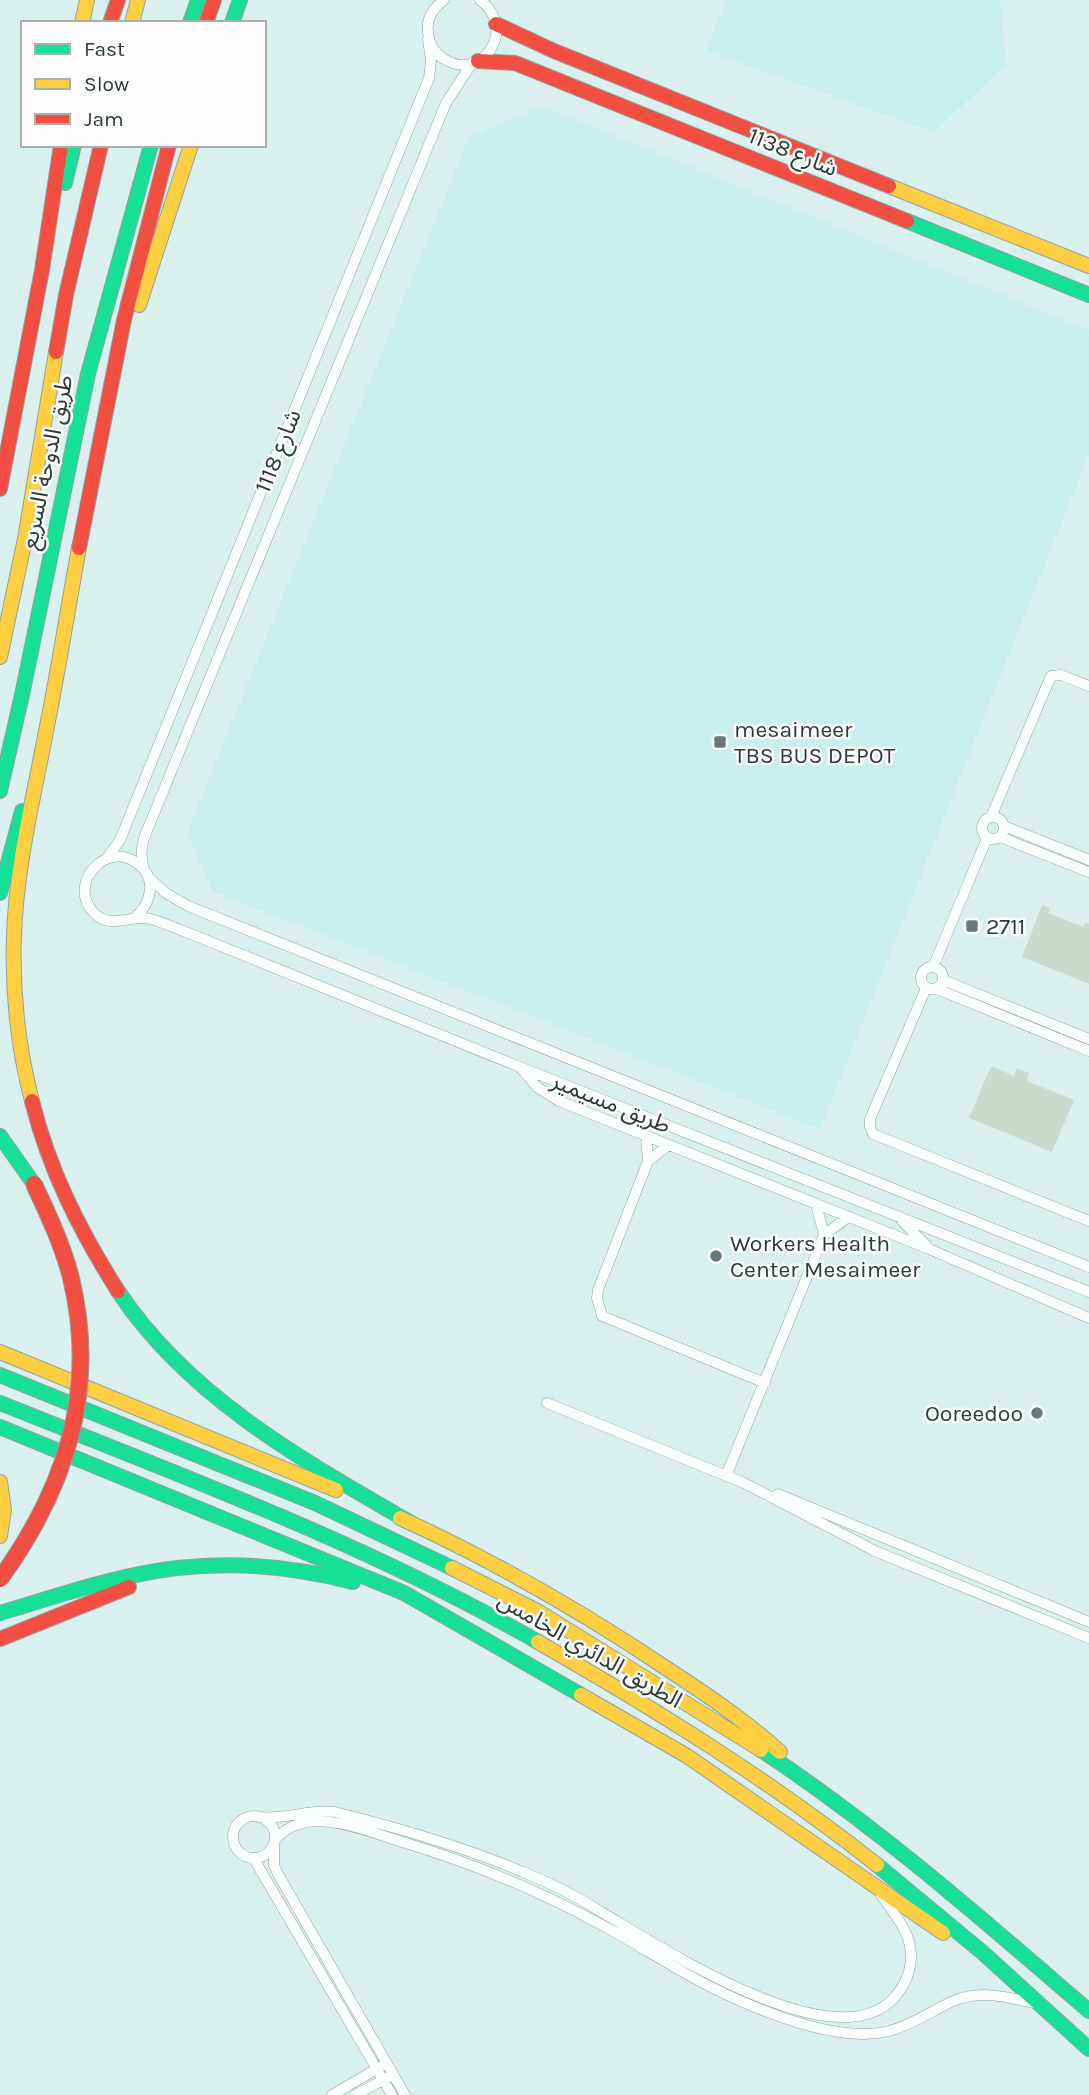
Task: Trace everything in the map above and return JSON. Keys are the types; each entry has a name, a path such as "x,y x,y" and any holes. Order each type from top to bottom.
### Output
{"main road":[{"path":"82,21 87,0"},
{"path":"111,21 118,0"},
{"path":"133,21 138,0"},
{"path":"191,21 198,0"},
{"path":"207,21 214,0"},
{"path":"233,21 240,0"},
{"name":"شارع 1138","path":"495,20 545,48 1089,267"},
{"name":"شارع 1138","path":"475,62 515,63 1089,295"},
{"path":"0,489 42,270 61,147"},
{"path":"42,270 73,147"},
{"name":"طريق الدوحة السريع","path":"0,657 25,539 66,295 101,147"},
{"name":"طريق الدوحة السريع","path":"0,791 19,715 81,404 150,147"},
{"path":"168,147 124,320 65,615 18,901 13,971 22,1061 32,1109 57,1181 97,1259 139,1318 179,1363 241,1416 308,1463 411,1523"},
{"path":"113,381 190,147"},
{"path":"0,894 55,682"},
{"path":"0,1136 34,1184 51,1221 71,1279 78,1324 80,1364 78,1392 66,1456 56,1486 30,1538 0,1579"},
{"path":"0,1352 237,1448 411,1523 496,1564 621,1636 750,1725 813,1784"},
{"name":"الطريق الدائري الخامس","path":"0,1375 315,1503 539,1612 610,1654 813,1784 937,1880 1089,2011"},
{"name":"الطريق الدائري الخامس","path":"0,1402 304,1526 436,1588 610,1683 795,1804 898,1883 1016,1982 1089,2049"},
{"path":"0,1427 404,1592 687,1756 1016,1982"},
{"path":"0,1482 4,1510 0,1536"},
{"path":"0,1613 152,1572 218,1566 268,1566 327,1575 399,1598 467,1629"},
{"path":"0,1639 122,1589 218,1566"},
{"path":"1057,1982 1089,2003"}],"street":[{"name":"شارع 1118","path":"107,858 120,840 429,78 429,17 444,0"},
{"path":"480,0 495,20"},
{"path":"494,0 495,20"},
{"name":"شارع 1118","path":"146,874 141,858 141,845 151,820 446,103 475,62 487,55 493,46 497,35 495,20"},
{"path":"428,39 432,48 448,62 475,62"},
{"path":"1004,826 1004,832 995,840 987,838 982,832 982,824 991,817 1051,676 1061,674 1089,686"},
{"path":"991,817 999,819 1004,826 1089,860"},
{"path":"1000,837 1089,872"},
{"path":"933,967 987,838"},
{"path":"107,858 128,858 146,874 150,896 147,905 133,919 112,922 93,911 87,902 85,881 97,863 107,858"},
{"name":"طريق مسيمير","path":"146,874 166,893 188,906 1089,1267"},
{"name":"طريق مسيمير","path":"133,919 146,918 181,930 1089,1292"},
{"path":"1089,1039 935,986 922,982 926,969 933,967 941,972 935,986 870,1119 873,1134 1089,1220"},
{"path":"935,986 1089,1051"},
{"path":"520,1067 531,1081 551,1097 929,1249 1089,1318"},
{"path":"646,1136 648,1161 598,1290 597,1298 602,1316 765,1382"},
{"path":"648,1161 669,1145"},
{"path":"778,1189 816,1184"},
{"path":"816,1204 824,1235"},
{"path":"726,1476 824,1235 848,1217"},
{"path":"898,1217 929,1249"},
{"path":"547,1403 744,1483 877,1552 1089,1637"},
{"path":"744,1483 761,1487 1089,1622"},
{"path":"874,1886 900,1921 908,1938 911,1964 903,1986 887,2005 864,2016 839,2018 762,1998 725,1982 560,1889 472,1852 335,1812 314,1810 274,1817 249,1816 241,1820 233,1834 236,1850 254,1859 264,1856 274,1842 293,1825 323,1821 374,1832 438,1852 556,1901 713,1988 754,2006 807,2024 854,2033 886,2032 915,2022 951,2002 979,1994 999,1995 1043,2006"},
{"path":"258,1817 271,1825 274,1865 278,1874 388,2077 405,2095"},
{"path":"254,1859 382,2066"},
{"path":"807,2024 809,2012"},
{"path":"332,2095 382,2066"},
{"path":"355,2095 388,2077"},
{"path":"388,2077 392,2095"}],"shaded area":[{"path":"726,0 1000,0 1006,65 934,132 706,51"},
{"path":"543,106 1089,330 1089,454 820,1129 212,891 187,833 469,137"}],"green space":[{"path":"1042,905 1050,908 1048,913 1083,927 1086,922 1089,924 1089,984 1022,957"},
{"path":"991,1066 1014,1076 1017,1068 1029,1073 1027,1081 1074,1100 1052,1152 969,1118"}],"traffic: fast":[{"path":"191,21 198,0"},
{"path":"233,21 240,0"},
{"path":"65,183 74,147"},
{"path":"0,791 88,374 150,147"},
{"path":"907,221 1089,295"},
{"path":"0,893 22,811"},
{"path":"0,1136 34,1184"},
{"path":"118,1291 146,1329 213,1395 251,1424 330,1476 411,1523"},
{"path":"0,1375 315,1503 452,1568"},
{"path":"0,1403 341,1543 538,1642"},
{"path":"0,1427 404,1593 581,1695"},
{"path":"0,1613 110,1581 155,1571 199,1566 266,1567 309,1572 353,1582"},
{"path":"761,1750 888,1842 1089,2011"},
{"path":"877,1865 982,1952 1089,2049"}],"traffic: slow":[{"path":"82,21 87,0"},
{"path":"133,21 138,0"},
{"path":"139,305 190,147"},
{"path":"889,186 1089,266"},
{"path":"0,657 25,539 56,352"},
{"path":"32,1101 23,1060 15,999 15,910 26,831 79,548"},
{"path":"0,1352 336,1490"},
{"path":"0,1482 4,1510 0,1536"},
{"path":"400,1518 538,1588 604,1628 712,1699 780,1752"},
{"path":"452,1568 539,1612 761,1750"},
{"path":"538,1642 712,1747 796,1804 877,1865"},
{"path":"581,1695 687,1756 943,1933"}],"traffic: jam":[{"path":"111,21 118,0"},
{"path":"207,21 214,0"},
{"path":"496,24 554,51 889,186"},
{"path":"478,61 515,63 907,221"},
{"path":"0,489 42,270 61,147"},
{"path":"56,352 66,295 101,147"},
{"path":"79,548 124,320 168,147"},
{"path":"32,1101 47,1151 67,1199 118,1291"},
{"path":"0,1579 23,1545 59,1473 78,1398 81,1359 71,1278 50,1218 34,1184"},
{"path":"0,1639 129,1587"}],"place":[{"name":"mesaimeer TBS BUS DEPOT","path":"720,742"},
{"name":"2711","path":"972,926"},
{"name":"Workers Health Center Mesaimeer","path":"716,1256"},
{"name":"Ooreedoo","path":"1037,1413"}]}
